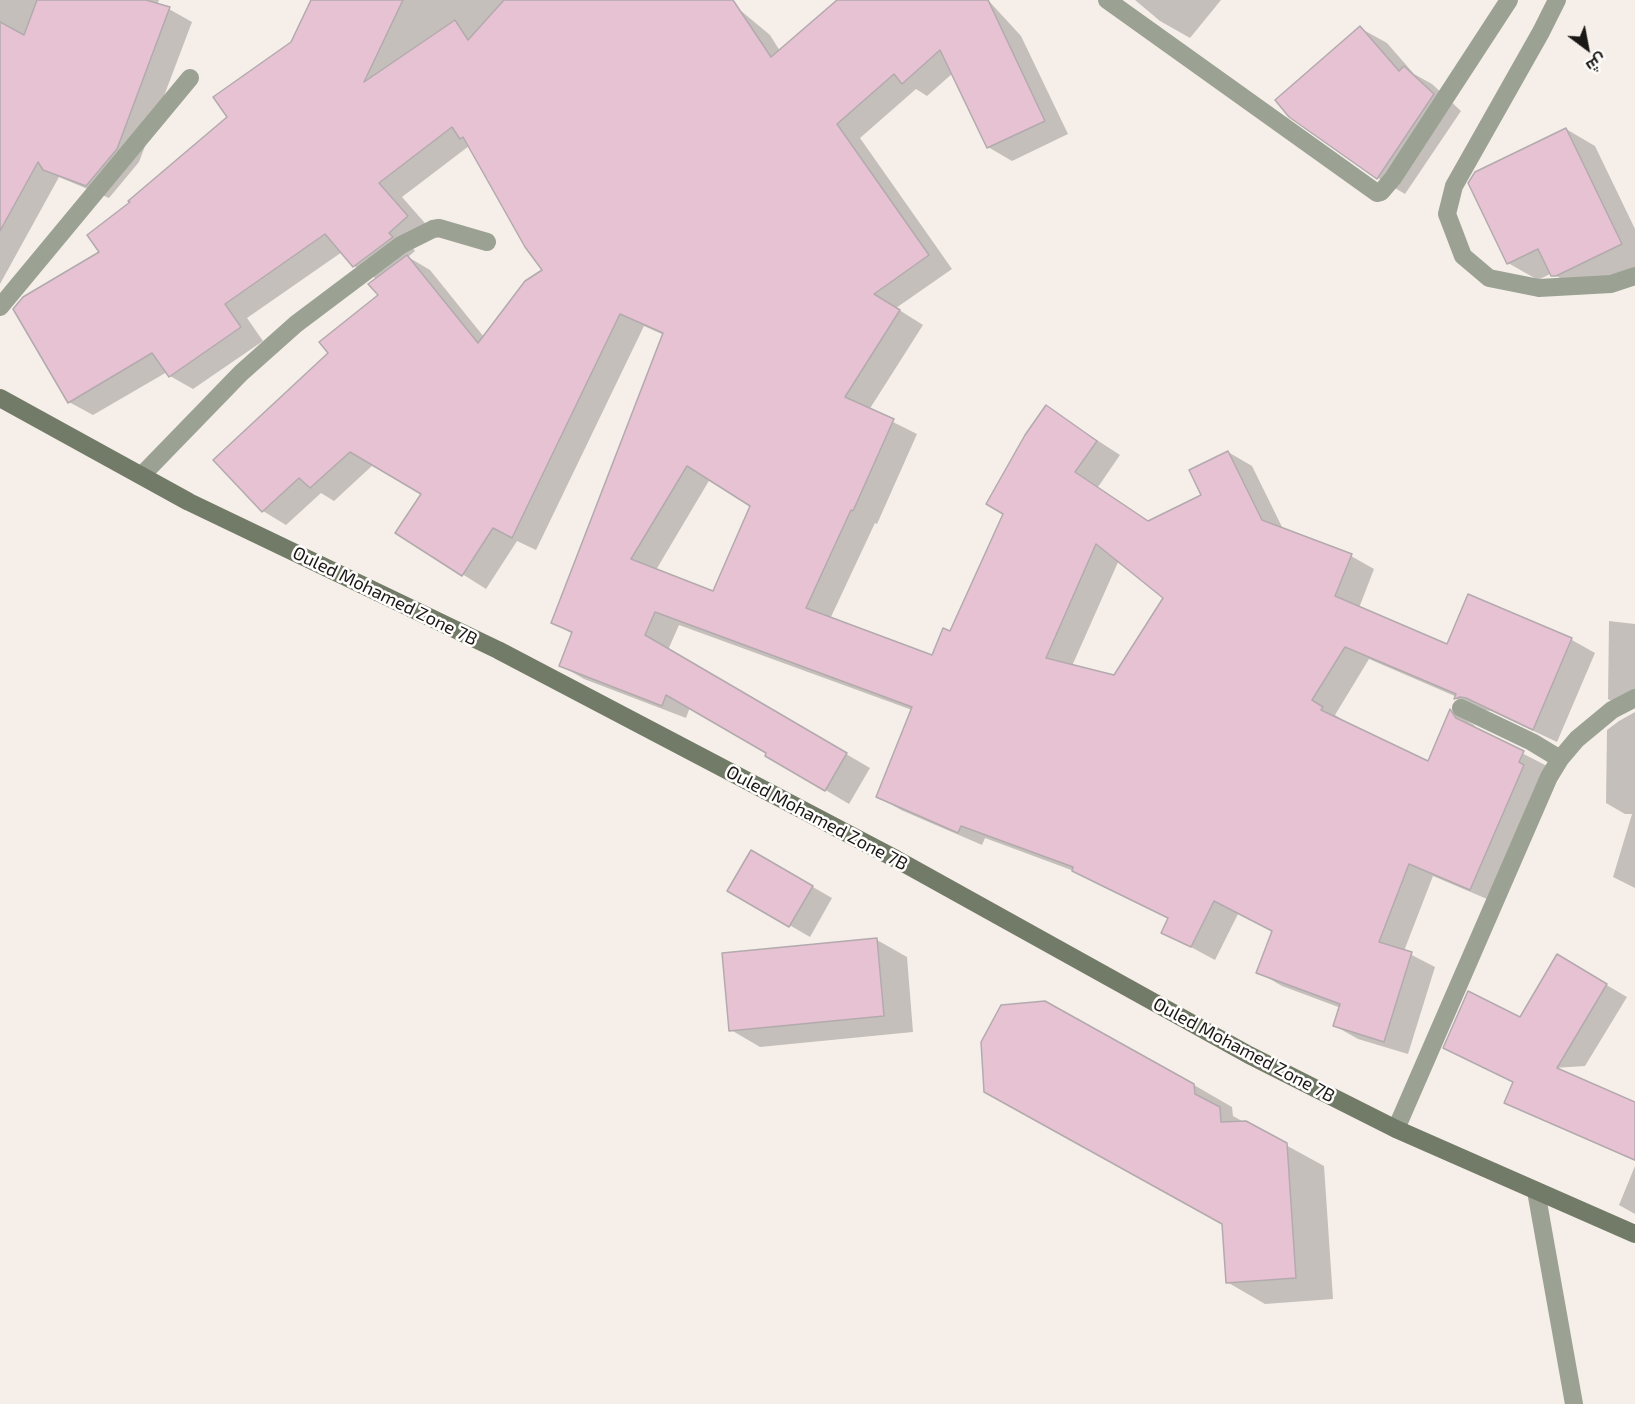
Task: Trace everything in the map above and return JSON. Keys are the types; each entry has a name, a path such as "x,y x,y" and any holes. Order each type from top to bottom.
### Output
{"main road":[{"name":"Ouled Mohamed Zone 7B","path":"0,398 189,502 498,650 897,859 1249,1055 1396,1129 1635,1234"}],"street":[{"path":"1107,0 1377,194 1393,178 1509,0"},
{"path":"1557,0 1454,186 1447,214 1463,256 1489,278 1539,288 1611,284 1635,276"},
{"path":"0,307 190,78"},
{"path":"142,476 241,373 296,324 401,245 439,228 487,242"},
{"path":"1396,1129 1549,777 1560,759 1577,739 1612,710 1635,698"},
{"path":"1461,708 1532,742 1560,759"},
{"path":"1536,1191 1574,1404"}],"building":[{"path":"37,0 146,0 170,7 117,149 86,186 43,170 38,162 0,231 0,22 24,35"},
{"path":"311,0 403,0 364,82 455,20 468,40 504,0 733,0 771,57 837,0 988,0 1045,121 987,148 940,50 902,84 894,74 837,124 929,255 874,294 900,310 845,397 894,419 806,608 932,655 943,628 950,631 1003,514 986,504 1025,435 1046,405 1097,441 1075,472 1148,521 1201,495 1189,470 1228,451 1262,520 1352,554 1335,596 1447,644 1468,594 1572,638 1533,730 1466,698 1454,699 1456,694 1345,647 1312,700 1323,707 1321,710 1428,761 1450,709 1456,718 1524,751 1519,762 1524,765 1470,890 1409,864 1379,942 1412,952 1384,1042 1333,1026 1340,1004 1256,973 1272,931 1214,901 1191,947 1161,933 1168,918 1072,871 1073,867 961,826 958,833 876,797 912,707 655,612 645,635 847,753 825,791 765,756 766,753 666,695 662,706 559,666 572,632 551,623 663,333 620,314 512,538 493,528 462,576 395,533 421,494 350,452 310,488 299,478 262,512 213,460 328,353 319,342 378,295 368,284 407,255 478,343 525,281 542,270 525,247 463,137 460,139 452,127 379,183 408,216 389,233 393,237 353,267 325,234 225,304 241,327 169,377 152,353 68,403 13,309 23,297 99,252 87,235 130,202 128,201 227,117 213,97 291,42","holes":["687,466 750,506 713,591 631,559","1096,544 1163,598 1114,675 1046,658"]},
{"path":"1360,26 1399,71 1404,66 1434,94 1377,179 1289,117 1275,100"},
{"path":"1566,128 1622,244 1556,276 1551,276 1538,249 1507,264 1468,183 1475,172"},
{"path":"751,850 813,886 789,927 727,891"},
{"path":"877,938 884,1016 729,1031 722,953"},
{"path":"1557,954 1607,984 1557,1068 1635,1102 1635,1160 1504,1103 1513,1082 1443,1048 1468,991 1520,1017"},
{"path":"1045,1001 1194,1084 1195,1094 1220,1107 1221,1122 1246,1121 1287,1143 1296,1278 1226,1283 1222,1224 984,1092 981,1042 1001,1005"}]}
